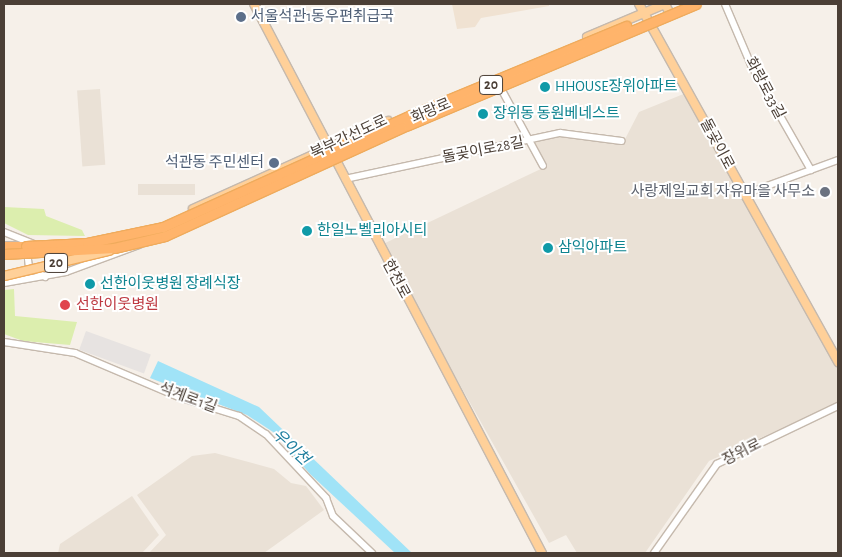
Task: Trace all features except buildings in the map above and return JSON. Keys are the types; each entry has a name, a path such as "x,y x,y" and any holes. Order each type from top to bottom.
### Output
{"highway":[{"name":"북부간선도로","path":"4,246 87,243 163,227 411,115 680,4"},
{"name":"북부간선도로","path":"4,254 114,248 165,236 408,125 696,4"}],"main road":[{"name":"한천로","path":"254,4 335,155 345,179 542,553"},
{"name":"돌곶이로","path":"639,4 838,362"},
{"name":"화랑로","path":"4,270 106,250 352,136 665,4"},
{"path":"665,4 669,12"},
{"name":"화랑로","path":"4,276 177,230 335,155 498,82 689,4"},
{"path":"352,136 358,145"}],"street":[{"name":"화랑로33길","path":"725,4 751,65 811,170"},
{"path":"498,82 543,166"},
{"name":"돌곶이로28길","path":"345,179 579,132 622,141"},
{"path":"745,194 838,160"},
{"name":"화랑로","path":"4,232 38,245 92,242 167,222"},
{"name":"화랑로","path":"4,283 45,277 100,262 177,230"},
{"path":"38,245 32,246 25,258 45,277"},
{"name":"석계로1길","path":"4,342 75,353 181,398 239,416 266,434 326,498 333,516 372,553"},
{"name":"장위로","path":"654,553 717,464 838,406"}],"shaded area":[{"path":"452,4 549,4 549,6 481,18 475,27 457,29"},
{"path":"100,89 105,165 82,166 77,91"},
{"path":"686,93 838,370 838,403 709,461 645,553 577,553 566,535 549,543 381,245 545,167 530,142 568,134 623,143 639,112"},
{"path":"138,184 195,184 195,195 138,195"},
{"path":"86,331 151,355 144,373 79,350"},
{"path":"215,453 274,469 291,483 306,486 324,510 264,553 149,553 166,535 137,495 192,456"},
{"path":"132,496 159,535 142,553 58,553 60,544"}],"green space":[{"path":"4,207 44,209 46,216 82,230 85,236 28,235 4,223"},
{"path":"14,289 15,316 77,322 70,345 23,341 4,334 4,290"}],"water":[{"name":"우이천","path":"158,361 259,407 412,553 395,553 310,474 273,432 247,415 150,378"}],"place":[{"name":"서울석관1동우편취급국","path":"241,17"},
{"name":"HHOUSE장위아파트","path":"545,87"},
{"name":"장위동 동원베네스트","path":"483,114"},
{"name":"석관동 주민센터","path":"274,163"},
{"name":"사랑제일교회 자유마을 사무소","path":"825,192"},
{"name":"한일노벨리아시티","path":"307,231"},
{"name":"삼익아파트","path":"548,248"},
{"name":"선한이웃병원 장례식장","path":"90,284"},
{"name":"선한이웃병원","path":"65,305"}]}
